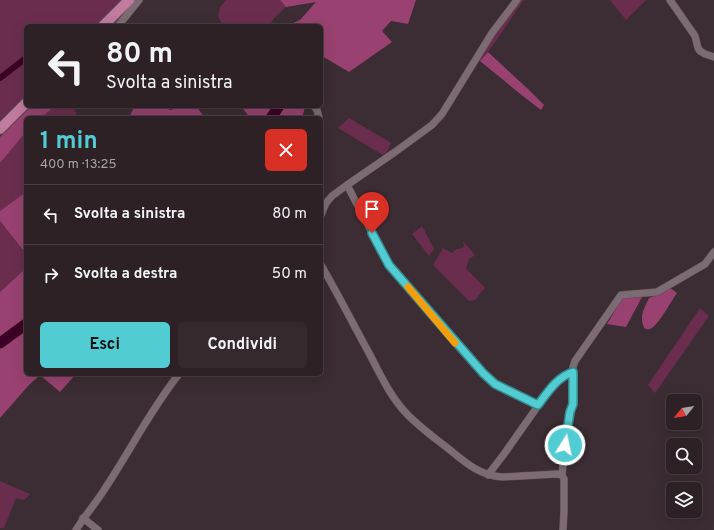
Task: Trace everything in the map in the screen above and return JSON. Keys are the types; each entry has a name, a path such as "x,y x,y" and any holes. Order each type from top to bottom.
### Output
{"main road":[{"path":"105,24 129,0"},
{"path":"0,130 24,105"}],"street":[{"path":"120,24 139,0"},
{"path":"323,210 326,203 332,196 432,125 442,114 492,33 517,0"},
{"path":"670,0 695,36 700,51 714,57"},
{"path":"347,185 389,265 455,342 495,384 538,405"},
{"path":"563,530 564,479 562,475 570,412 573,404 573,367 575,361 621,294 657,292 705,264 714,252"},
{"path":"323,269 383,379 399,405 416,422 454,454 479,472 494,477 562,475"},
{"path":"488,475 547,393 562,377 573,372"},
{"path":"76,530 106,488 168,388 178,376"},
{"path":"84,518 98,530"}],"shaded area":[{"path":"0,0 121,0 98,24 24,24 24,97 0,120"},
{"path":"226,0 280,0 286,7 274,18 270,24 224,24 218,16 220,7"},
{"path":"280,0 416,0 408,24 391,21 382,31 392,42 349,72 323,57 323,24 291,24 300,20 316,2 286,7"},
{"path":"519,0 524,0 480,61 479,58"},
{"path":"610,0 646,0 626,20"},
{"path":"488,52 544,105 541,110 480,61"},
{"path":"28,108 53,108 43,116 24,116 24,134 0,163 0,137"},
{"path":"53,108 74,108 77,116 43,116"},
{"path":"163,108 171,110 176,108 198,108 204,116 130,116 133,109"},
{"path":"242,108 305,108 303,116 248,116"},
{"path":"349,118 391,143 387,152 383,155 338,128"},
{"path":"24,134 24,193 0,211 0,163"},
{"path":"24,193 24,251 0,221 0,211"},
{"path":"0,221 24,252 24,270 0,292"},
{"path":"422,226 434,249 429,256 412,234"},
{"path":"463,241 475,255 469,259 466,268 485,288 475,300 469,301 433,265 443,248 452,253 457,249 463,248"},
{"path":"24,270 24,376 39,376 0,418 0,292"},
{"path":"669,287 677,293 657,323 650,329 644,328 642,316 649,298"},
{"path":"623,297 642,297 626,327 607,324"},
{"path":"700,308 709,316 655,393 648,385"},
{"path":"41,376 74,376 60,392"},
{"path":"0,481 30,494 24,500 16,498 4,528 0,528"}],"waterway":[{"path":"0,78 24,60"},
{"path":"272,116 278,108"},
{"path":"0,343 24,325"}],"slow traffic":[{"path":"408,287 455,343"}],"route":[{"path":"372,233 389,265 455,342 495,384 538,405 562,377 573,372 573,404 570,412 565,445"}]}
